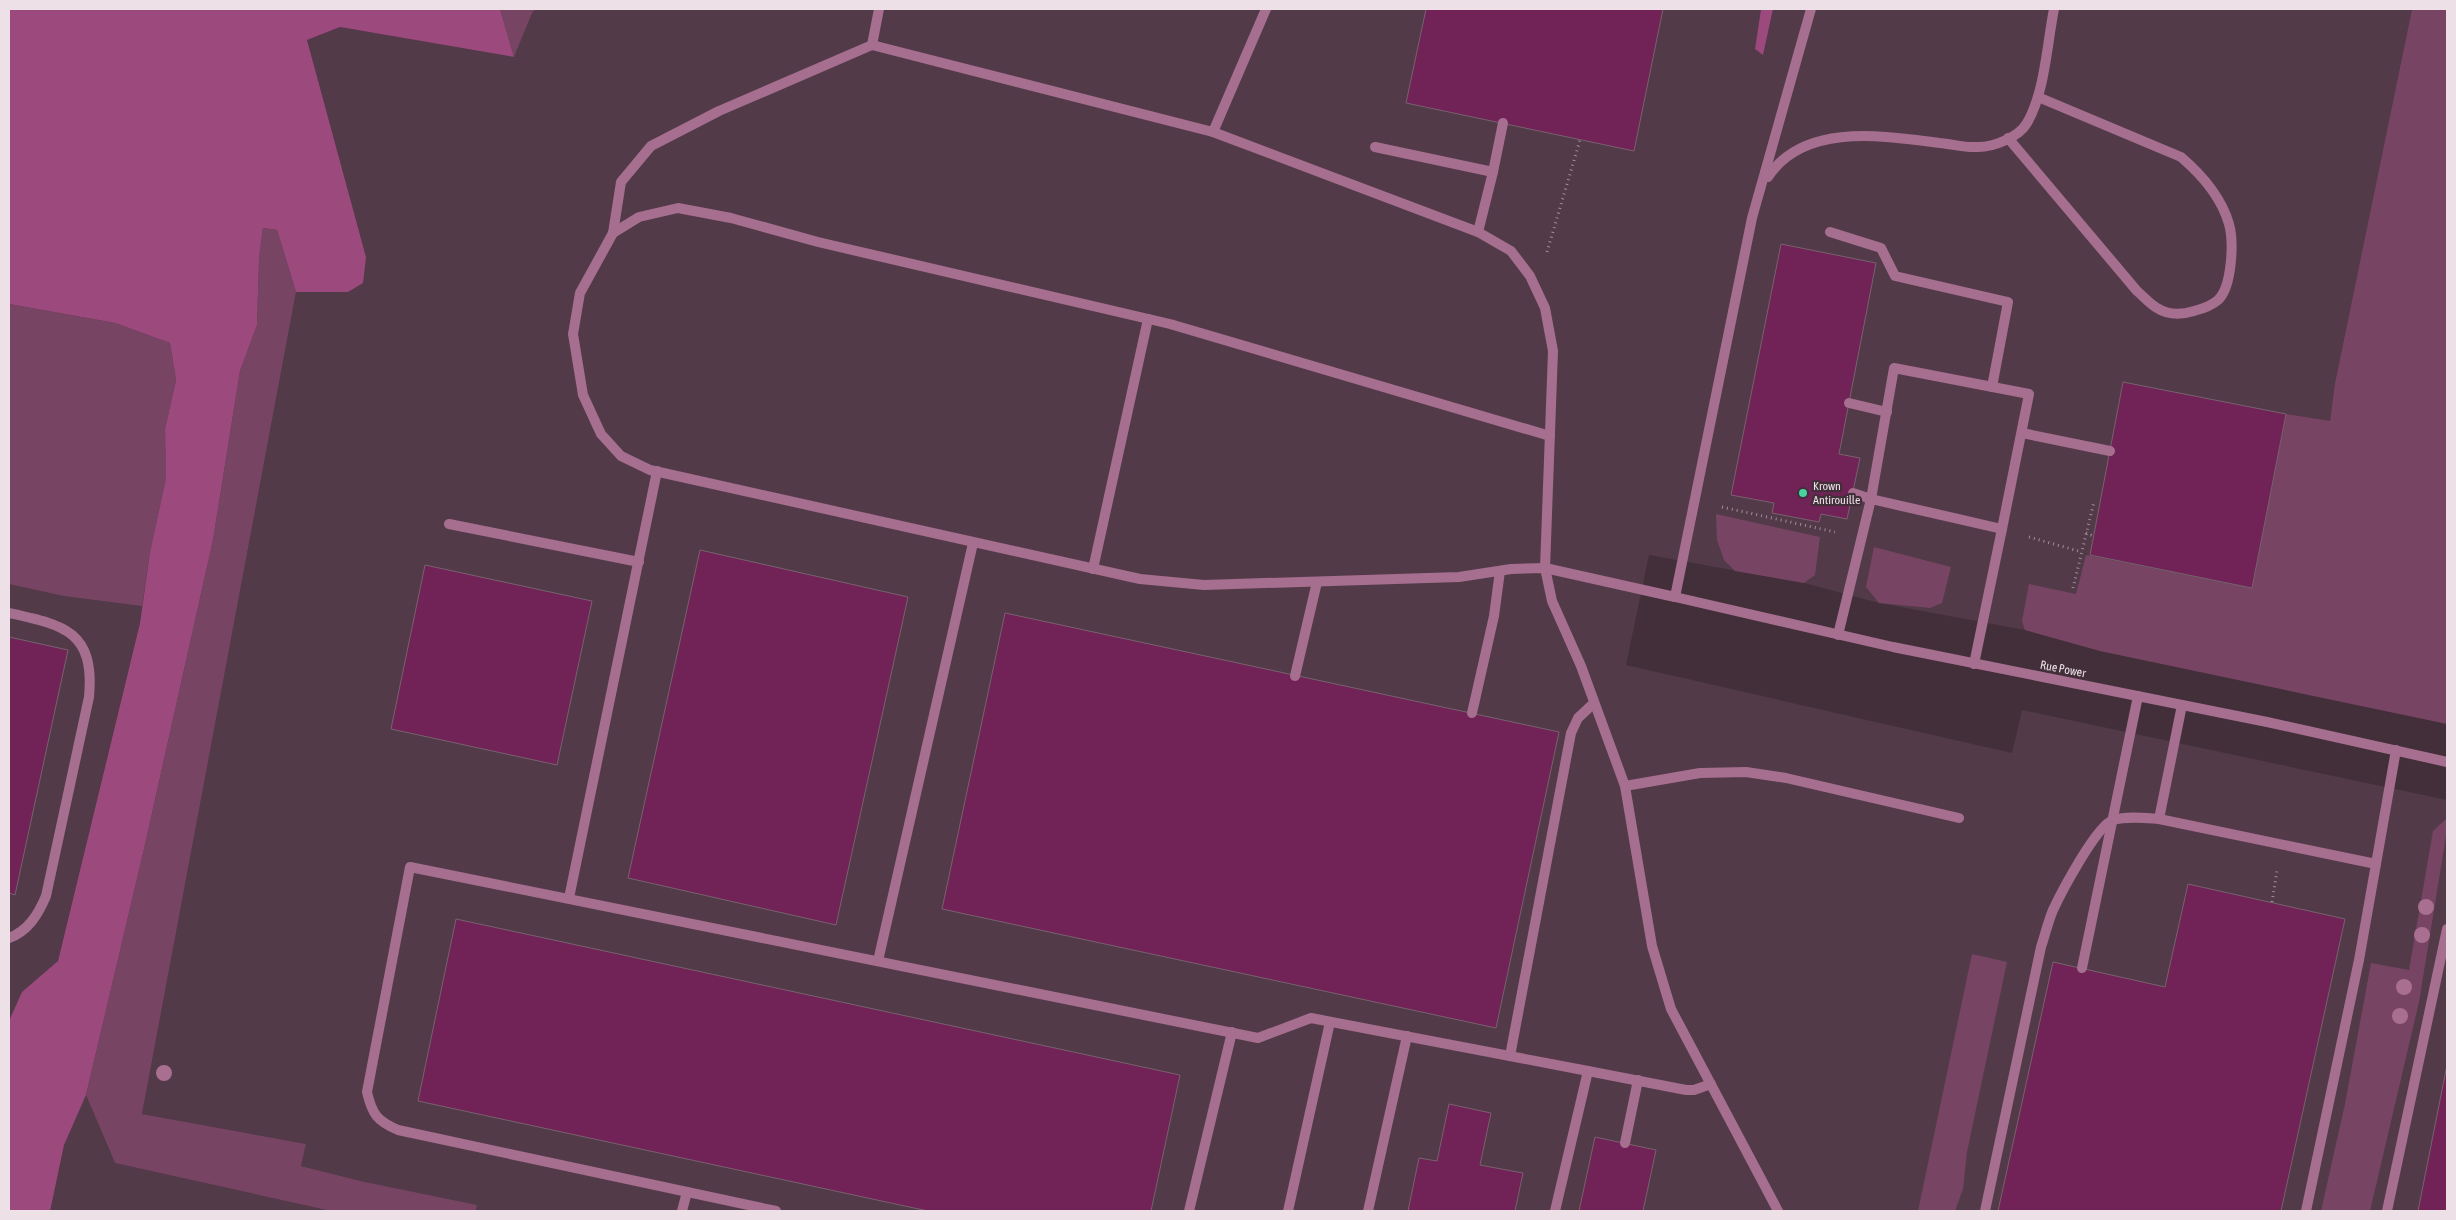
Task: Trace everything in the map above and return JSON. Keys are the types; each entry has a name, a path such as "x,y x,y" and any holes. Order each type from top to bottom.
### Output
{"street":[{"path":"872,45 879,9"},
{"path":"1213,132 1266,9"},
{"path":"1675,597 1752,218 1811,9"},
{"path":"1763,184 1777,163 1797,149 1820,141 1880,136 1978,148 2008,138 2026,124 2038,97 2054,9"},
{"path":"612,233 621,182 651,146 719,111 872,45 1213,132 1478,232 1511,251 1530,276 1545,308 1553,351 1545,568 1552,601 1594,703 1625,786 1655,955 1671,1009 1778,1211"},
{"path":"2008,138 2137,291 2157,308 2170,314 2187,313 2206,308 2219,300 2228,284 2231,257 2229,224 2216,195 2200,174 2181,157 2038,97"},
{"path":"1478,232 1503,123"},
{"path":"1375,147 1493,172"},
{"path":"612,233 639,217 678,208 731,218 818,242 1148,318 1550,436"},
{"path":"1830,232 1881,248 1895,276 2008,302 1992,387"},
{"name":"Rue Power","path":"612,233 580,293 573,334 583,395 601,434 621,456 657,471 1092,569 1140,579 1204,586 1459,577 1500,570 1545,568 1838,635 2182,705 2447,762"},
{"path":"1092,569 1148,318"},
{"path":"1838,635 1871,499 1894,368 2029,394 1974,664"},
{"path":"1849,403 1887,412"},
{"path":"2022,433 2110,451"},
{"path":"570,898 657,471"},
{"path":"1853,493 1871,499 2002,529"},
{"path":"449,524 639,562"},
{"path":"878,961 973,543"},
{"path":"1472,714 1495,608 1500,570"},
{"path":"1294,676 1317,582"},
{"path":"9,613 52,623 69,631 80,643 88,660 90,679 89,697 46,896 40,910 30,925 9,938"},
{"path":"2082,968 2138,696"},
{"path":"1510,1056 1571,732 1578,718 1594,703"},
{"path":"2159,819 2182,705"},
{"path":"2306,1211 2359,960 2396,750"},
{"path":"1625,786 1700,773 1746,772 1786,778 1958,818"},
{"path":"1985,1211 2041,947 2053,911 2065,885 2097,834 2112,821 2132,817 2159,819 2376,864"},
{"path":"776,1211 398,1130 383,1124 371,1110 367,1092 410,866 1258,1038 1311,1018 1686,1090 1711,1084"},
{"path":"2387,1211 2447,930"},
{"path":"1288,1211 1330,1022"},
{"path":"1189,1211 1232,1032"},
{"path":"1368,1211 1407,1036"},
{"path":"1556,1211 1588,1070"},
{"path":"1625,1143 1638,1080"},
{"path":"682,1211 686,1192"}],"path":[{"path":"1536,290 1580,140"},
{"path":"2073,588 2094,502"},
{"path":"1717,506 1826,531"},
{"path":"1796,524 1797,518"},
{"path":"2002,529 2082,552"},
{"path":"2086,533 2093,536"}],"shaded area":[{"path":"9,9 500,9 514,57 340,27 307,40 366,257 363,283 348,292 296,292 277,230 263,228 259,259 257,325 240,371 213,540 144,849 86,1095 64,1145 50,1211 9,1211 9,1021 22,992 58,961 140,623 150,552 166,478 165,429 176,380 170,343 115,323 9,304"},
{"path":"500,9 540,9 533,11 514,57"},
{"path":"540,9 1761,9 1755,49 1763,54 1773,9 2412,9 2335,383 2330,422 2274,687 2100,651 2025,630 1879,603 1804,583 1649,555 1626,665 2012,753 2022,710 2447,800 2447,1211 476,1211 477,1206 301,1166 306,1144 142,1114 296,292 318,292 366,257 307,40 340,27 514,57 533,11"},
{"path":"1761,9 1773,9 1763,55 1755,49"},
{"path":"2412,9 2447,9 2447,724 2100,651 2025,630 2022,621 2029,584 2076,594 2086,555 2252,588 2286,414 2330,421 2335,383"},
{"path":"263,228 277,230 296,292 142,1114 306,1144 301,1166 365,1182 477,1205 476,1211 331,1211 115,1163 86,1095 144,849 213,540 240,371 257,325 259,259"},
{"path":"9,304 165,429 166,478 150,552 140,623 58,961 86,1095 115,1163 331,1211 9,1211"},
{"path":"9,304 115,323 170,343 176,380 165,429 166,478 150,552 142,606 64,596 9,584"},
{"path":"1716,514 1820,537 1815,575 1804,583 1735,571 1724,560 1717,540"},
{"path":"1874,547 1951,567 1942,603 1930,608 1879,603 1866,587"},
{"path":"2447,818 2447,830 2419,1002 2370,1211 2321,1211 2345,1104 2371,963 2409,970 2433,831"},
{"path":"1972,954 2007,962 1967,1152 1963,1189 1955,1211 1918,1211"}],"building":[{"path":"1426,9 1663,9 1634,151 1406,103"},
{"path":"1781,244 1876,263 1839,454 1860,458 1847,519 1821,514 1819,522 1772,513 1774,503 1731,495"},
{"path":"2123,382 2286,414 2252,588 2090,555"},
{"path":"700,550 908,597 836,925 628,878"},
{"path":"425,565 592,601 557,765 391,729"},
{"path":"1005,613 1559,732 1496,1028 942,909"},
{"path":"9,637 68,650 15,895 9,893"},
{"path":"2188,884 2345,919 2281,1211 1998,1211 2053,962 2165,987"},
{"path":"456,919 1180,1075 1151,1211 928,1211 418,1101"},
{"path":"2447,1065 2447,1211 2418,1211"},
{"path":"1449,1104 1491,1113 1480,1165 1523,1173 1515,1211 1408,1211 1419,1158 1437,1161"},
{"path":"1595,1137 1656,1150 1643,1211 1579,1211"}],"place":[{"name":"Krown Antirouille","path":"1803,493"}]}
